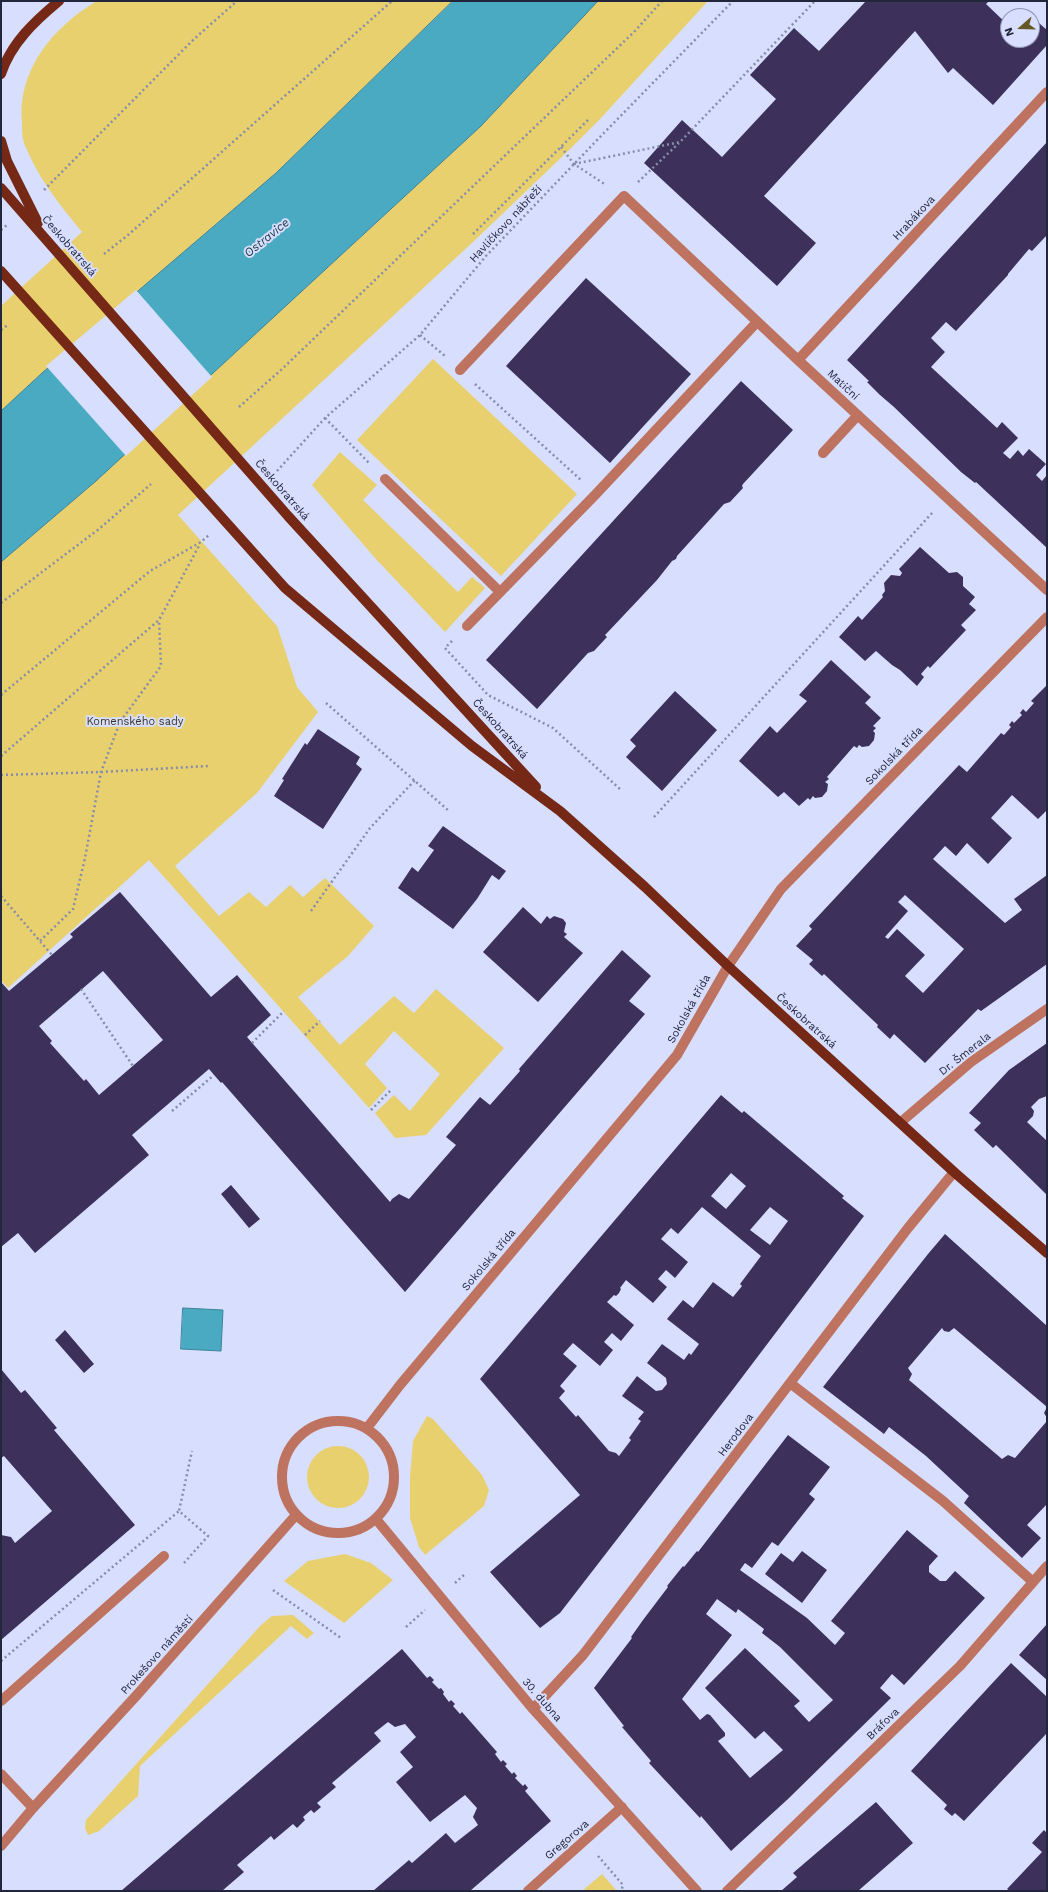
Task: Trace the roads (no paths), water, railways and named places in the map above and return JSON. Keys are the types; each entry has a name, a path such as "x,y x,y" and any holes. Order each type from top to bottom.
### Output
{"main road":[{"path":"1,74 8,58 24,34 36,20 59,1"},
{"path":"1,141 7,161 46,238"},
{"name":"Českobratrská","path":"1,188 288,516 551,803 645,887 728,966 901,1122 954,1172 1047,1253"},
{"name":"Českobratrská","path":"1,271 285,588 472,746 551,803"}],"street":[{"name":"Hrabákova","path":"798,360 1047,92"},
{"name":"Matiční","path":"460,370 624,196 757,322 1047,590"},
{"path":"467,626 596,494 757,322"},
{"path":"824,453 858,415"},
{"path":"384,479 500,592"},
{"name":"Sokolská třída","path":"368,1428 400,1385 678,1055 728,966 781,889 1047,617"},
{"name":"Dr. Šmerala","path":"901,1122 971,1062 1047,1009"},
{"name":"Herodova","path":"532,1709 584,1655 908,1228 954,1172"},
{"path":"790,1383 943,1501 1033,1582"},
{"path":"329,1421 351,1422 368,1428 386,1447 394,1468 393,1490 384,1510 376,1519 357,1530 336,1533 314,1528 296,1515 285,1496 281,1474 287,1453 292,1443 308,1428 329,1421"},
{"name":"Prokešovo náměstí","path":"33,1808 136,1696 296,1515"},
{"name":"30. dubna","path":"376,1519 532,1709 697,1891"},
{"path":"1,1702 164,1556"},
{"name":"Bráfova","path":"727,1891 960,1666 1047,1566"},
{"path":"1,1774 33,1808 1,1846"},
{"name":"Gregorova","path":"528,1891 622,1807"}],"water":[{"name":"Ostravice","path":"453,1 598,1 481,126 96,481 1,562 1,411 42,373 276,173"},
{"path":"183,1308 223,1310 221,1351 181,1349"}],"park label":[{"name":"Komenského sady","path":"135,722"}]}
